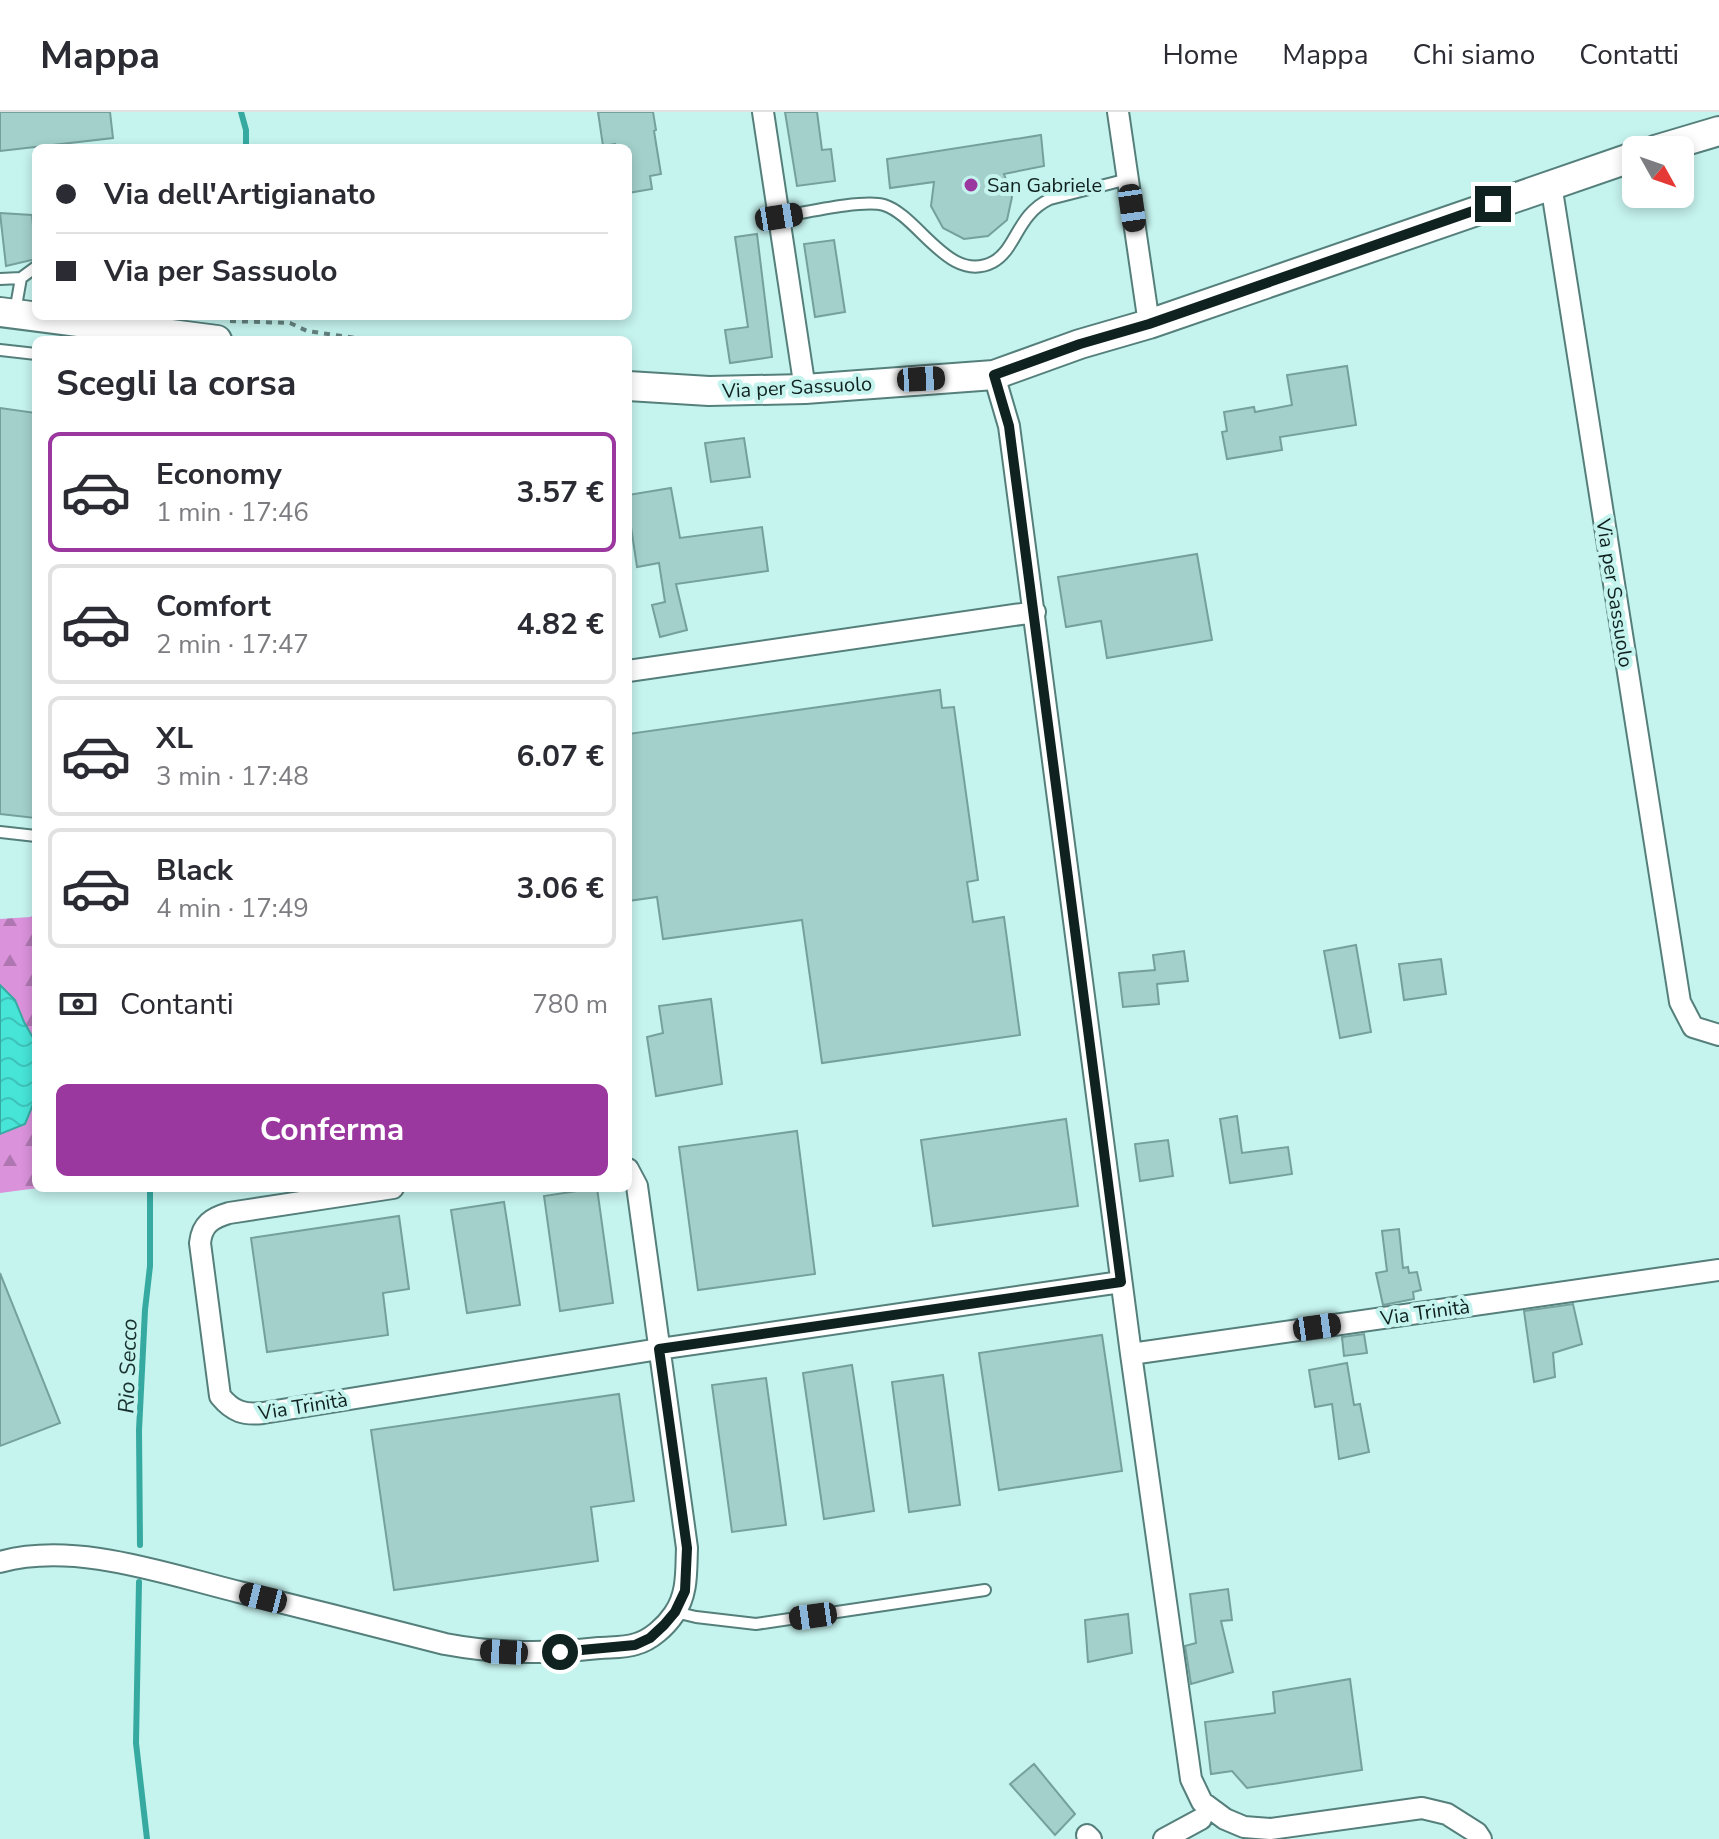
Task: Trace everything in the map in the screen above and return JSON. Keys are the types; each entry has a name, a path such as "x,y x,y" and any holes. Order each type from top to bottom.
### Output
{"main road":[{"path":"1694,138 1719,131"},
{"name":"Via per Sassuolo","path":"632,386 709,391 805,389 994,375 1622,161"},
{"path":"8,313 32,315"},
{"path":"92,320 224,331"}],"street":[{"path":"763,112 805,389"},
{"path":"1118,112 1149,324"},
{"name":"Via per Sassuolo","path":"1551,184 1680,1002 1693,1027 1719,1035"},
{"path":"994,375 1009,426 1121,1282 1191,1779 1201,1820"},
{"path":"632,670 1035,612"},
{"path":"0,1562 57,1555 125,1564 483,1651 560,1652 635,1645 650,1638 675,1612 685,1591 687,1548 637,1186 632,1177"},
{"name":"Via Trinità","path":"367,1192 229,1213 207,1223 201,1233 220,1396 236,1411 263,1413 659,1349 1121,1282"},
{"name":"Via Trinità","path":"1131,1354 1719,1270"},
{"path":"1164,1839 1201,1820 1225,1819 1244,1827 1270,1829 1422,1808 1447,1814 1477,1833 1481,1839"}],"lane":[{"path":"779,217 865,203 883,205 957,262 977,266 993,263 1002,255 1038,204 1128,179"},
{"path":"8,313 21,278 32,270"},
{"path":"0,279 21,278"},
{"path":"0,350 32,354"},
{"path":"0,832 32,836"},
{"path":"675,1612 756,1624 985,1590"}],"path":[{"path":"224,331 290,323 307,331 342,336"}],"green space":[{"path":"30,917 32,1189 0,1193 0,919"}],"water":[{"path":"0,985 15,1000 32,1036 32,1107 25,1124 0,1134"}],"building":[{"path":"0,112 110,112 113,138 32,144 32,147 0,151"},
{"path":"598,112 653,112 661,174 650,176 652,189 632,192 632,144 603,144"},
{"path":"785,112 817,112 822,150 831,149 835,181 797,186"},
{"name":"San Gabriele","path":"1041,135 1044,166 1004,174 1012,197 1007,220 988,236 964,239 943,228 931,206 934,182 890,188 887,159"},
{"path":"0,213 32,215 32,260 6,266"},
{"path":"757,234 772,357 730,363 725,330 748,327 735,237"},
{"path":"834,240 845,312 815,317 804,244"},
{"path":"1347,366 1356,425 1280,437 1282,450 1227,459 1222,432 1227,431 1224,412 1254,407 1255,412 1292,405 1287,375"},
{"path":"0,408 32,412 32,818 0,814"},
{"path":"744,438 750,477 711,482 705,443"},
{"path":"671,488 680,538 762,527 768,571 676,584 687,630 660,637 652,605 665,602 659,563 637,567 632,534 632,494"},
{"path":"1197,554 1212,640 1107,658 1101,621 1066,627 1058,577"},
{"path":"940,690 942,708 954,707 978,880 967,882 973,922 1004,917 1020,1035 822,1063 802,920 663,939 657,897 632,900 632,733"},
{"path":"1356,945 1371,1032 1340,1038 1324,951"},
{"path":"1184,951 1188,981 1157,984 1159,1004 1123,1007 1119,973 1155,970 1153,955"},
{"path":"1441,959 1446,994 1404,1000 1399,964"},
{"path":"711,999 722,1084 656,1096 647,1037 663,1033 659,1006"},
{"path":"1237,1116 1242,1153 1288,1147 1292,1174 1230,1183 1220,1119"},
{"path":"1066,1119 1078,1206 933,1226 921,1140"},
{"path":"797,1131 815,1274 698,1290 679,1147"},
{"path":"1168,1140 1173,1176 1140,1181 1135,1144"},
{"path":"598,1192 613,1303 560,1311 544,1196"},
{"path":"504,1202 520,1305 467,1313 451,1210"},
{"path":"399,1216 409,1289 383,1293 388,1335 267,1352 251,1238"},
{"path":"1399,1229 1403,1268 1408,1267 1409,1273 1417,1272 1421,1290 1413,1292 1414,1299 1383,1305 1376,1273 1387,1271 1382,1231"},
{"path":"0,1273 60,1423 0,1446"},
{"path":"1573,1304 1582,1344 1553,1353 1555,1377 1534,1382 1524,1311"},
{"path":"1364,1334 1367,1353 1344,1356 1342,1337"},
{"path":"1102,1335 1122,1471 999,1490 979,1353"},
{"path":"1347,1363 1354,1405 1360,1404 1369,1452 1339,1459 1332,1404 1315,1407 1309,1370"},
{"path":"852,1365 874,1511 824,1519 803,1373"},
{"path":"943,1375 960,1505 909,1512 892,1382"},
{"path":"766,1378 786,1525 732,1532 712,1385"},
{"path":"619,1394 634,1501 591,1507 598,1561 394,1590 371,1430"},
{"path":"1228,1589 1232,1620 1221,1621 1233,1672 1191,1684 1185,1646 1196,1643 1190,1594"},
{"path":"1128,1614 1132,1653 1088,1662 1085,1620"},
{"path":"1350,1679 1362,1770 1247,1788 1232,1771 1211,1774 1205,1722 1275,1713 1273,1692"},
{"path":"1034,1764 1075,1814 1055,1835 1010,1784"}],"waterway":[{"name":"Rio Secco","path":"241,112 246,144"},
{"name":"Rio Secco","path":"140,1545 139,1430 150,1266 150,1192"},
{"name":"Rio Secco","path":"139,1582 136,1743 147,1839"}],"place":[{"name":"San Gabriele","path":"971,185"}],"route":[{"path":"560,1652 635,1645 650,1638 675,1612 685,1591 687,1548 659,1349 1121,1282 1009,426 994,375 1493,204"}]}
